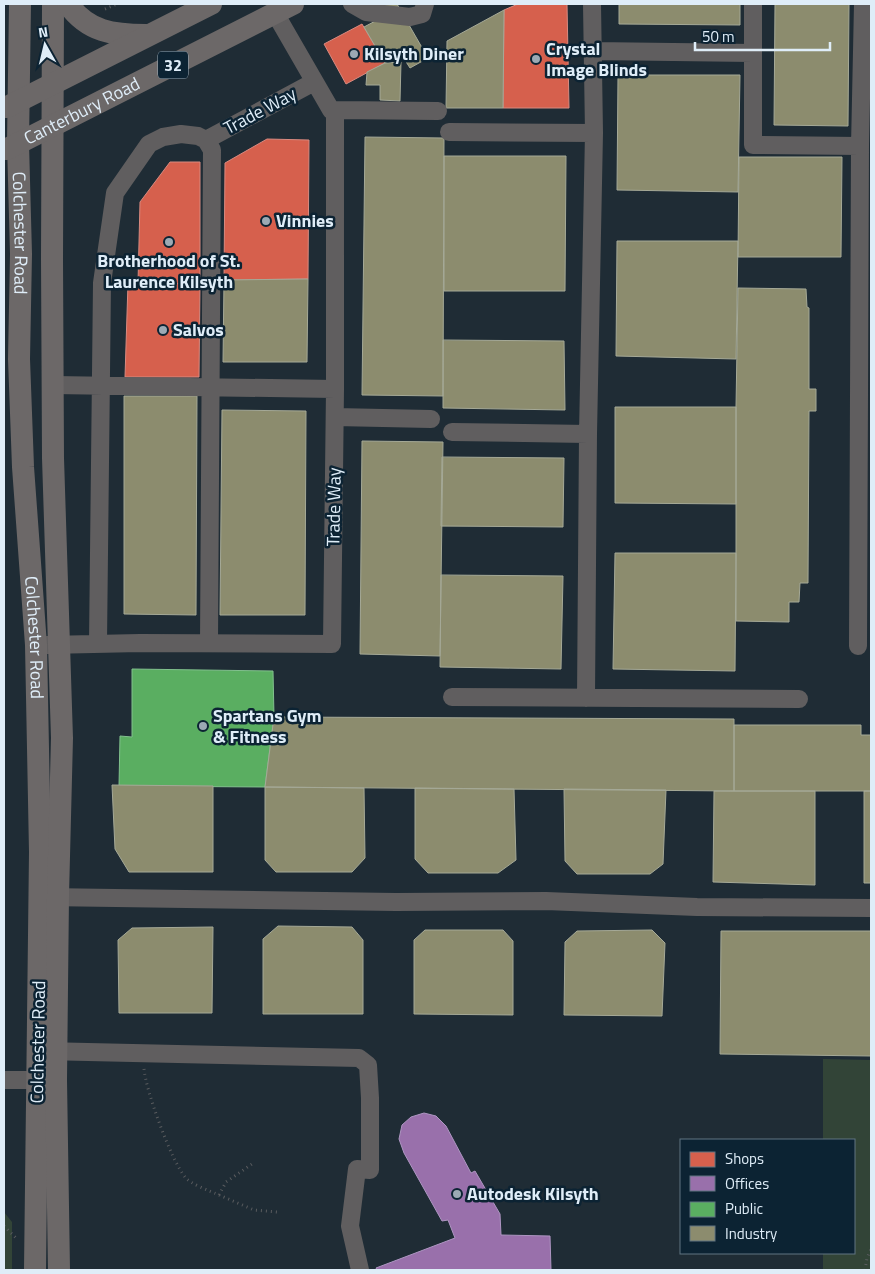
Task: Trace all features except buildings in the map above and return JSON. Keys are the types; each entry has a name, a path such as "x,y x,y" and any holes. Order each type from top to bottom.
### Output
{"main road":[{"name":"Colchester Road","path":"49,897 62,738 53,458 53,4"},
{"path":"68,4 76,15 104,32 122,35 150,35"},
{"name":"Canterbury Road","path":"11,105 211,4"},
{"name":"Colchester Road","path":"20,8 11,105 11,147 21,254 19,359 23,467 36,645 49,897 46,1080 35,1270"},
{"path":"4,48 20,8"},
{"name":"Canterbury Road","path":"11,147 284,8"},
{"path":"4,231 21,254"},
{"name":"Colchester Road","path":"46,1080 59,1270"}],"street":[{"path":"352,4 366,12 410,17 422,14 425,4"},
{"path":"586,698 588,434 594,133 592,4"},
{"path":"753,4 752,145 860,146"},
{"path":"858,646 860,146 863,4"},
{"name":"Trade Way","path":"36,645 98,643 332,644 336,389 336,110 331,110 314,82 284,8"},
{"path":"593,51 752,53"},
{"name":"Trade Way","path":"206,140 314,82"},
{"path":"336,110 438,111"},
{"path":"449,132 594,133"},
{"path":"98,643 99,386 102,283 115,193 149,144 163,137 181,134 198,136 206,140 212,150 209,643"},
{"path":"53,385 336,389"},
{"path":"335,417 431,419"},
{"path":"452,432 588,434"},
{"path":"452,697 799,699"},
{"path":"49,897 396,902 546,901 697,907 871,908"},
{"path":"47,1051 359,1058 368,1065 370,1091 370,1170 357,1169 350,1226 360,1270"},
{"path":"4,1080 46,1080"}],"path":[{"path":"100,11 118,4"},
{"path":"143,1053 145,1075 154,1107 175,1160 185,1178 254,1210 277,1212"},
{"path":"219,1195 226,1182 252,1164"},
{"path":"865,1270 871,1249"}],"green space":[{"path":"823,1059 871,1060 871,1270 823,1270 823,1254 855,1254 855,1139 823,1139"},
{"path":"4,1212 12,1222 12,1270 4,1270"}],"place":[{"name":"Kilsyth Diner","path":"354,54"},
{"name":"Crystal Image Blinds","path":"536,59"},
{"name":"Vinnies","path":"266,221"},
{"name":"Brotherhood of St. Laurence Kilsyth","path":"169,242"},
{"name":"Salvos","path":"163,330"},
{"name":"Spartans Gym & Fitness","path":"203,726"},
{"name":"Autodesk Kilsyth","path":"457,1194"}]}
